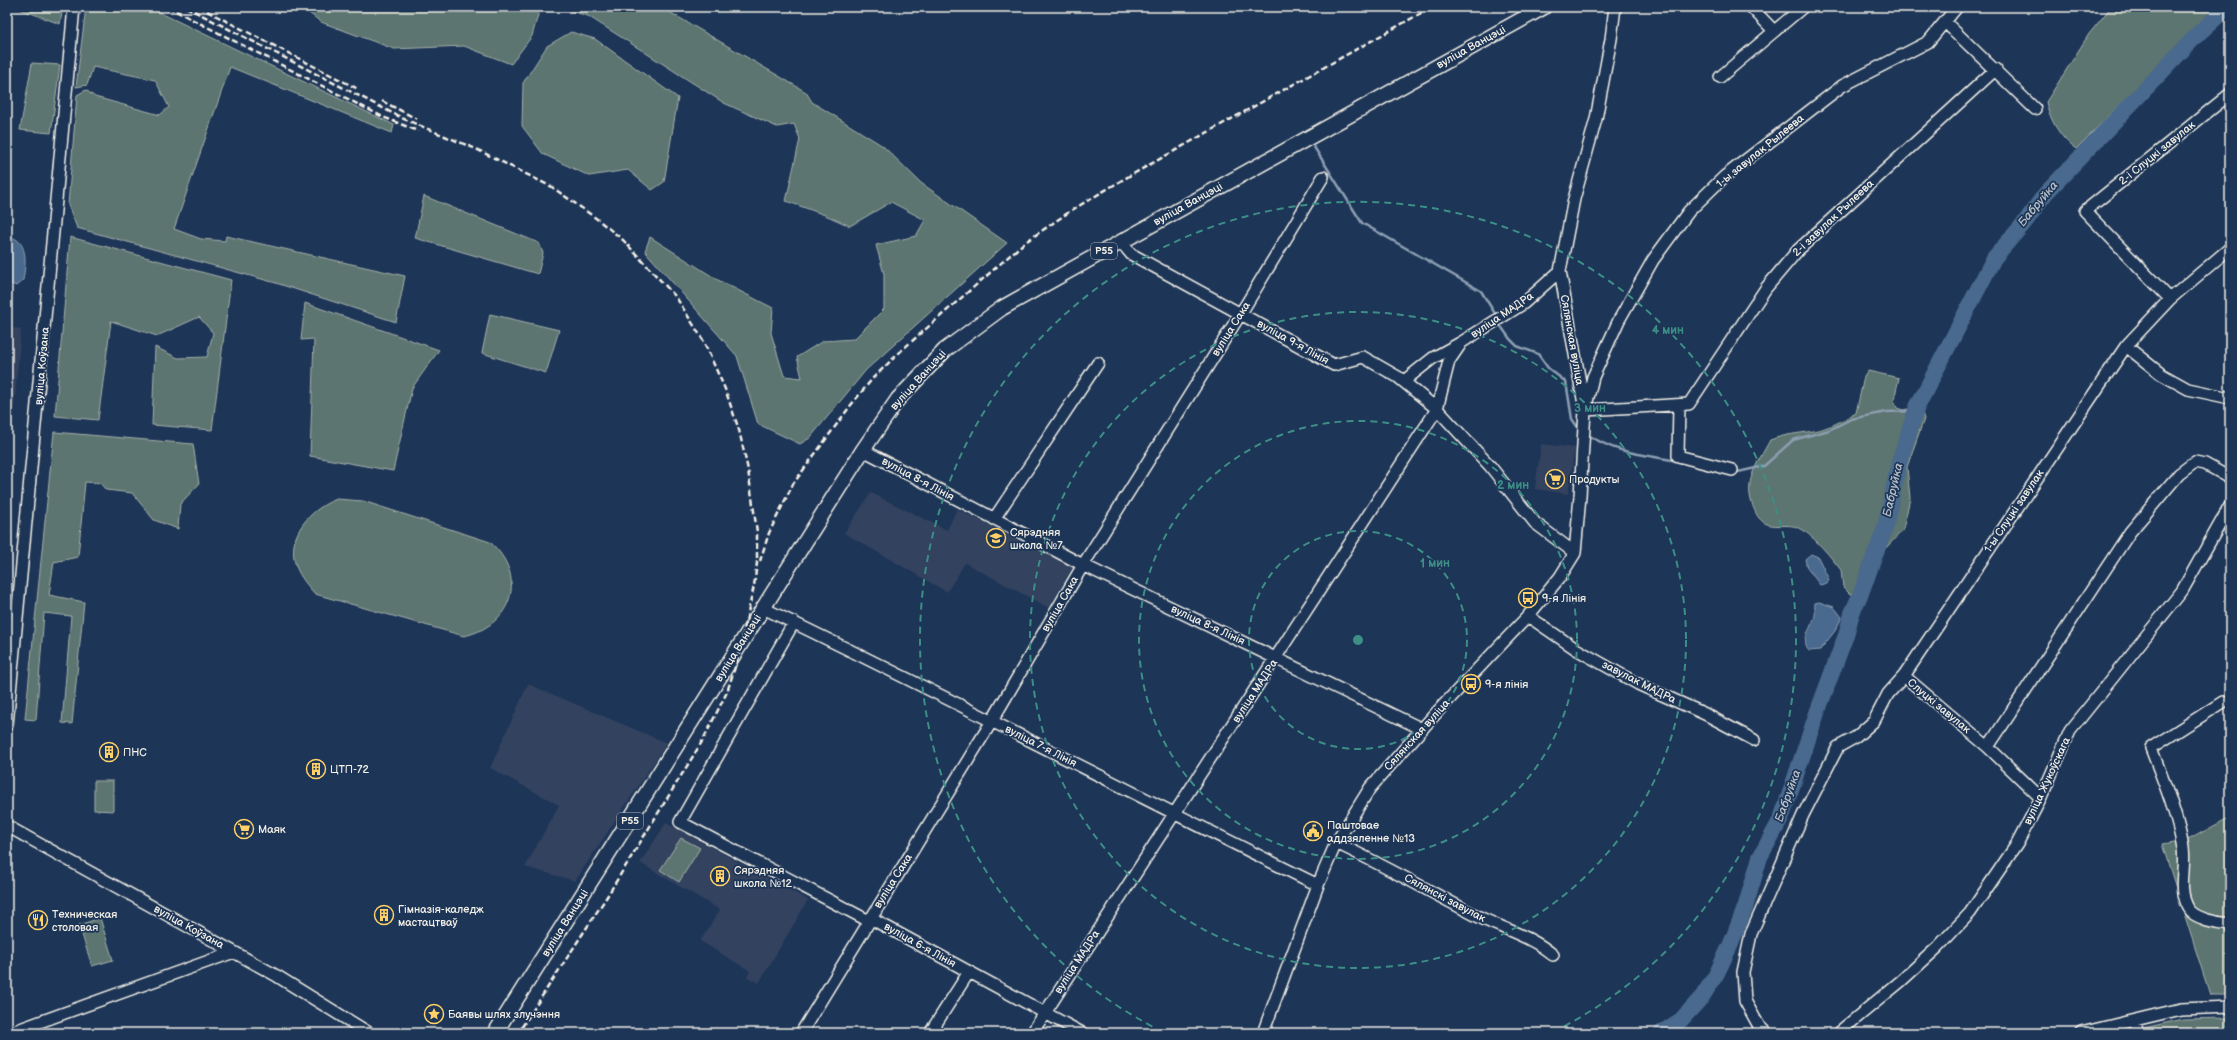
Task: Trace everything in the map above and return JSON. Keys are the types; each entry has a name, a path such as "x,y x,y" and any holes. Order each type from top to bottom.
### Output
{"main road":[{"name":"вуліца Ванцэці","path":"495,1033 863,450 898,399 945,350 1002,308 1544,7"}],"street":[{"name":"вуліца Коўзана","path":"7,725 74,7"},
{"name":"Сялянская вуліца","path":"1263,1033 1318,885 1336,843 1370,788 1422,729 1528,616 1560,577 1575,553 1585,410 1560,271 1574,200 1596,119 1611,39 1615,7"},
{"path":"1751,7 1774,31"},
{"path":"1720,77 1803,7"},
{"name":"1-ы завулак Рылеева","path":"1585,410 1593,377 1619,320 1653,260 1689,212 1725,176 1842,86 1928,42 1957,7"},
{"path":"1945,22 1996,69 2035,109"},
{"name":"2-і завулак Рылеева","path":"1585,410 1689,404 1766,288 1798,250 1996,69"},
{"name":"2-і Слуцкі завулак","path":"2170,299 2085,211 2230,94"},
{"name":"вуліца Сака","path":"801,1033 869,919 992,721 1083,565 1242,313 1323,177"},
{"name":"вуліца 9-я Лінія","path":"1121,242 1131,254 1242,313 1334,365 1363,357 1404,381 1437,409 1490,466 1535,523 1575,553"},
{"name":"1-ы Слуцкі завулак","path":"1904,676 2126,346 2170,299 2230,248"},
{"name":"вуліца МАДРа","path":"1404,381 1433,358 1462,342 1524,303 1560,271"},
{"name":"вуліца МАДРа","path":"1032,1033 1173,814 1277,658 1437,409 1449,361 1462,342"},
{"path":"2126,346 2161,374 2188,389 2230,398"},
{"path":"994,519 1098,363"},
{"path":"1679,405 1678,456 1732,470"},
{"name":"вуліца 8-я Лінія","path":"863,450 1083,565 1422,729"},
{"path":"2041,798 1988,748 2130,532 2179,474 2196,462 2205,464 2230,478"},
{"name":"вуліца Жукоўскага","path":"1838,1033 1901,982 1937,948 1970,913 2017,844 2041,798 2070,731 2182,591 2230,506"},
{"name":"вуліца 7-я Лінія","path":"763,608 794,622 1173,814 1318,885"},
{"name":"завулак МАДРа","path":"1528,616 1576,649 1638,684 1705,714 1754,740"},
{"name":"вуліца 6-я Лінія","path":"794,622 680,822 869,919 1082,1033"},
{"name":"Слуцкі завулак","path":"1766,1033 1759,1026 1745,1001 1743,972 1751,934 1778,869 1838,747 1856,737 1874,721 1888,694 1904,676 1988,748"},
{"path":"2223,702 2151,748 2174,810 2183,849 2182,891 2188,909 2202,918 2230,924"},
{"name":"вуліца Коўзана","path":"7,826 277,976 369,1033"},
{"name":"Сялянскі завулак","path":"1336,843 1379,863 1478,917 1539,944 1553,955"},
{"path":"9,1033 234,952"},
{"name":"вуліца 6-я Лінія","path":"930,1033 969,972"},
{"path":"2081,1033 2181,1009 2230,1007"},
{"path":"2134,1021 2138,1033"}],"shaded area":[{"path":"7,236 14,238 23,247 25,266 23,280 16,286 7,282"},
{"path":"7,327 21,329 14,409 7,408"},
{"path":"1541,444 1575,448 1568,494 1535,489"},
{"path":"871,493 947,530 957,509 1073,567 1049,608 965,563 947,592 844,533"},
{"path":"1811,554 1818,557 1829,580 1827,583 1820,585 1807,568 1805,559"},
{"path":"1819,602 1834,607 1842,617 1835,631 1820,650 1809,651 1805,642 1814,619 1815,603"},
{"path":"528,684 667,743 575,881 525,867 559,805 490,768"},
{"path":"666,823 808,900 759,983 747,977 750,971 700,941 720,910 640,863"}],"green space":[{"path":"20,7 63,7 60,24 20,9"},
{"path":"86,7 148,7 394,125 392,133 230,67 174,229 201,239 225,241 226,236 405,276 396,322 276,283 77,228 68,205 77,95 86,90 95,97 160,115 169,107 155,80 93,67 87,85 76,87"},
{"path":"301,7 661,7 806,92 812,102 883,146 921,183 1007,243 866,370 810,438 800,444 758,424 737,356 645,251 650,237 718,280 773,308 771,333 784,376 802,378 797,357 823,341 854,339 884,309 884,274 876,245 916,236 925,220 891,202 850,226 786,201 800,139 794,124 777,127 724,103 588,16 564,9 540,8 532,36 511,64 464,46 394,49 321,22"},
{"path":"2111,7 2217,7 2076,149 2065,140 2056,128 2046,102 2089,34"},
{"path":"571,32 595,39 678,98 664,182 652,190 628,170 589,176 543,154 522,126 523,83 547,46"},
{"path":"32,63 60,65 51,133 20,130"},
{"path":"424,196 539,243 543,253 538,274 415,238"},
{"path":"70,237 231,280 212,430 152,425 155,347 178,358 207,357 213,333 199,317 157,336 111,321 98,420 55,416"},
{"path":"305,303 439,350 412,388 393,471 310,456 314,339 301,340"},
{"path":"490,314 559,330 546,373 482,353"},
{"path":"1868,371 1899,378 1894,400 1897,408 1903,410 1917,407 1921,409 1924,419 1907,467 1910,498 1903,530 1883,551 1873,582 1865,595 1850,594 1843,587 1841,570 1818,543 1803,530 1794,526 1771,525 1761,520 1758,517 1751,501 1750,482 1752,474 1770,440 1786,435 1824,428 1856,413 1864,377"},
{"path":"54,432 193,444 199,484 180,504 178,529 154,520 132,493 106,490 100,483 85,482 78,557 54,562 49,595 84,602 72,724 62,723 71,616 44,613 36,720 25,719"},
{"path":"337,499 363,501 490,542 502,555 509,569 511,584 510,598 504,610 494,621 481,630 464,636 315,594 304,581 296,566 294,544 297,534 310,516 327,503"},
{"path":"94,781 113,781 113,811 94,810"},
{"path":"2230,817 2230,995 2210,995 2162,844 2190,839"},
{"path":"681,838 700,848 679,882 660,870"},
{"path":"100,918 113,960 92,966 79,925"},
{"path":"2230,1018 2230,1033 2146,1033 2144,1028 2183,1019"}],"waterway":[{"name":"Бабруйка","path":"1661,1033 1681,1020 1702,997 1716,975 1730,946 1745,908 1760,857 1781,819 1817,713 1846,635 1852,613 1885,528 1899,463 1917,407 1994,258 2025,222 2045,194 2198,34 2228,7"},
{"path":"1314,147 1362,223 1481,291 1497,317"},
{"path":"1500,325 1517,346 1538,354 1548,368 1566,382 1572,419 1579,429"},
{"path":"1734,473 1764,466 1793,440 1829,430 1851,419 1886,412 1915,411"},
{"path":"1587,434 1609,446 1641,455 1677,461"}],"railway":[{"path":"168,7 383,117 418,131"},
{"path":"186,7 404,119 476,149 552,187 597,219 623,240 676,297 703,340 725,389 739,430 748,470 757,532 757,563 754,586 737,661 727,692 703,740 606,898 518,1033"},
{"path":"199,7 358,89"},
{"path":"760,561 769,533 793,484 851,405 873,378 903,349 1024,243 1072,210 1124,179 1432,7"},
{"path":"382,101 417,119"}],"place":[{"name":"Продукты","path":"1555,479"},
{"name":"Сярэдняя школа №7","path":"996,538"},
{"name":"9-я Лінія","path":"1528,598"},
{"name":"9-я лінія","path":"1471,684"},
{"name":"ПНС","path":"109,752"},
{"name":"ЦТП-72","path":"316,769"},
{"name":"Маяк","path":"244,829"},
{"name":"Паштовае аддзяленне №13","path":"1313,831"},
{"name":"Сярэдняя школа №12","path":"720,876"},
{"name":"Гімназія-каледж мастацтваў","path":"384,915"},
{"name":"Техническая столовая","path":"38,920"},
{"name":"Баявы шлях злучэння","path":"434,1014"}]}
